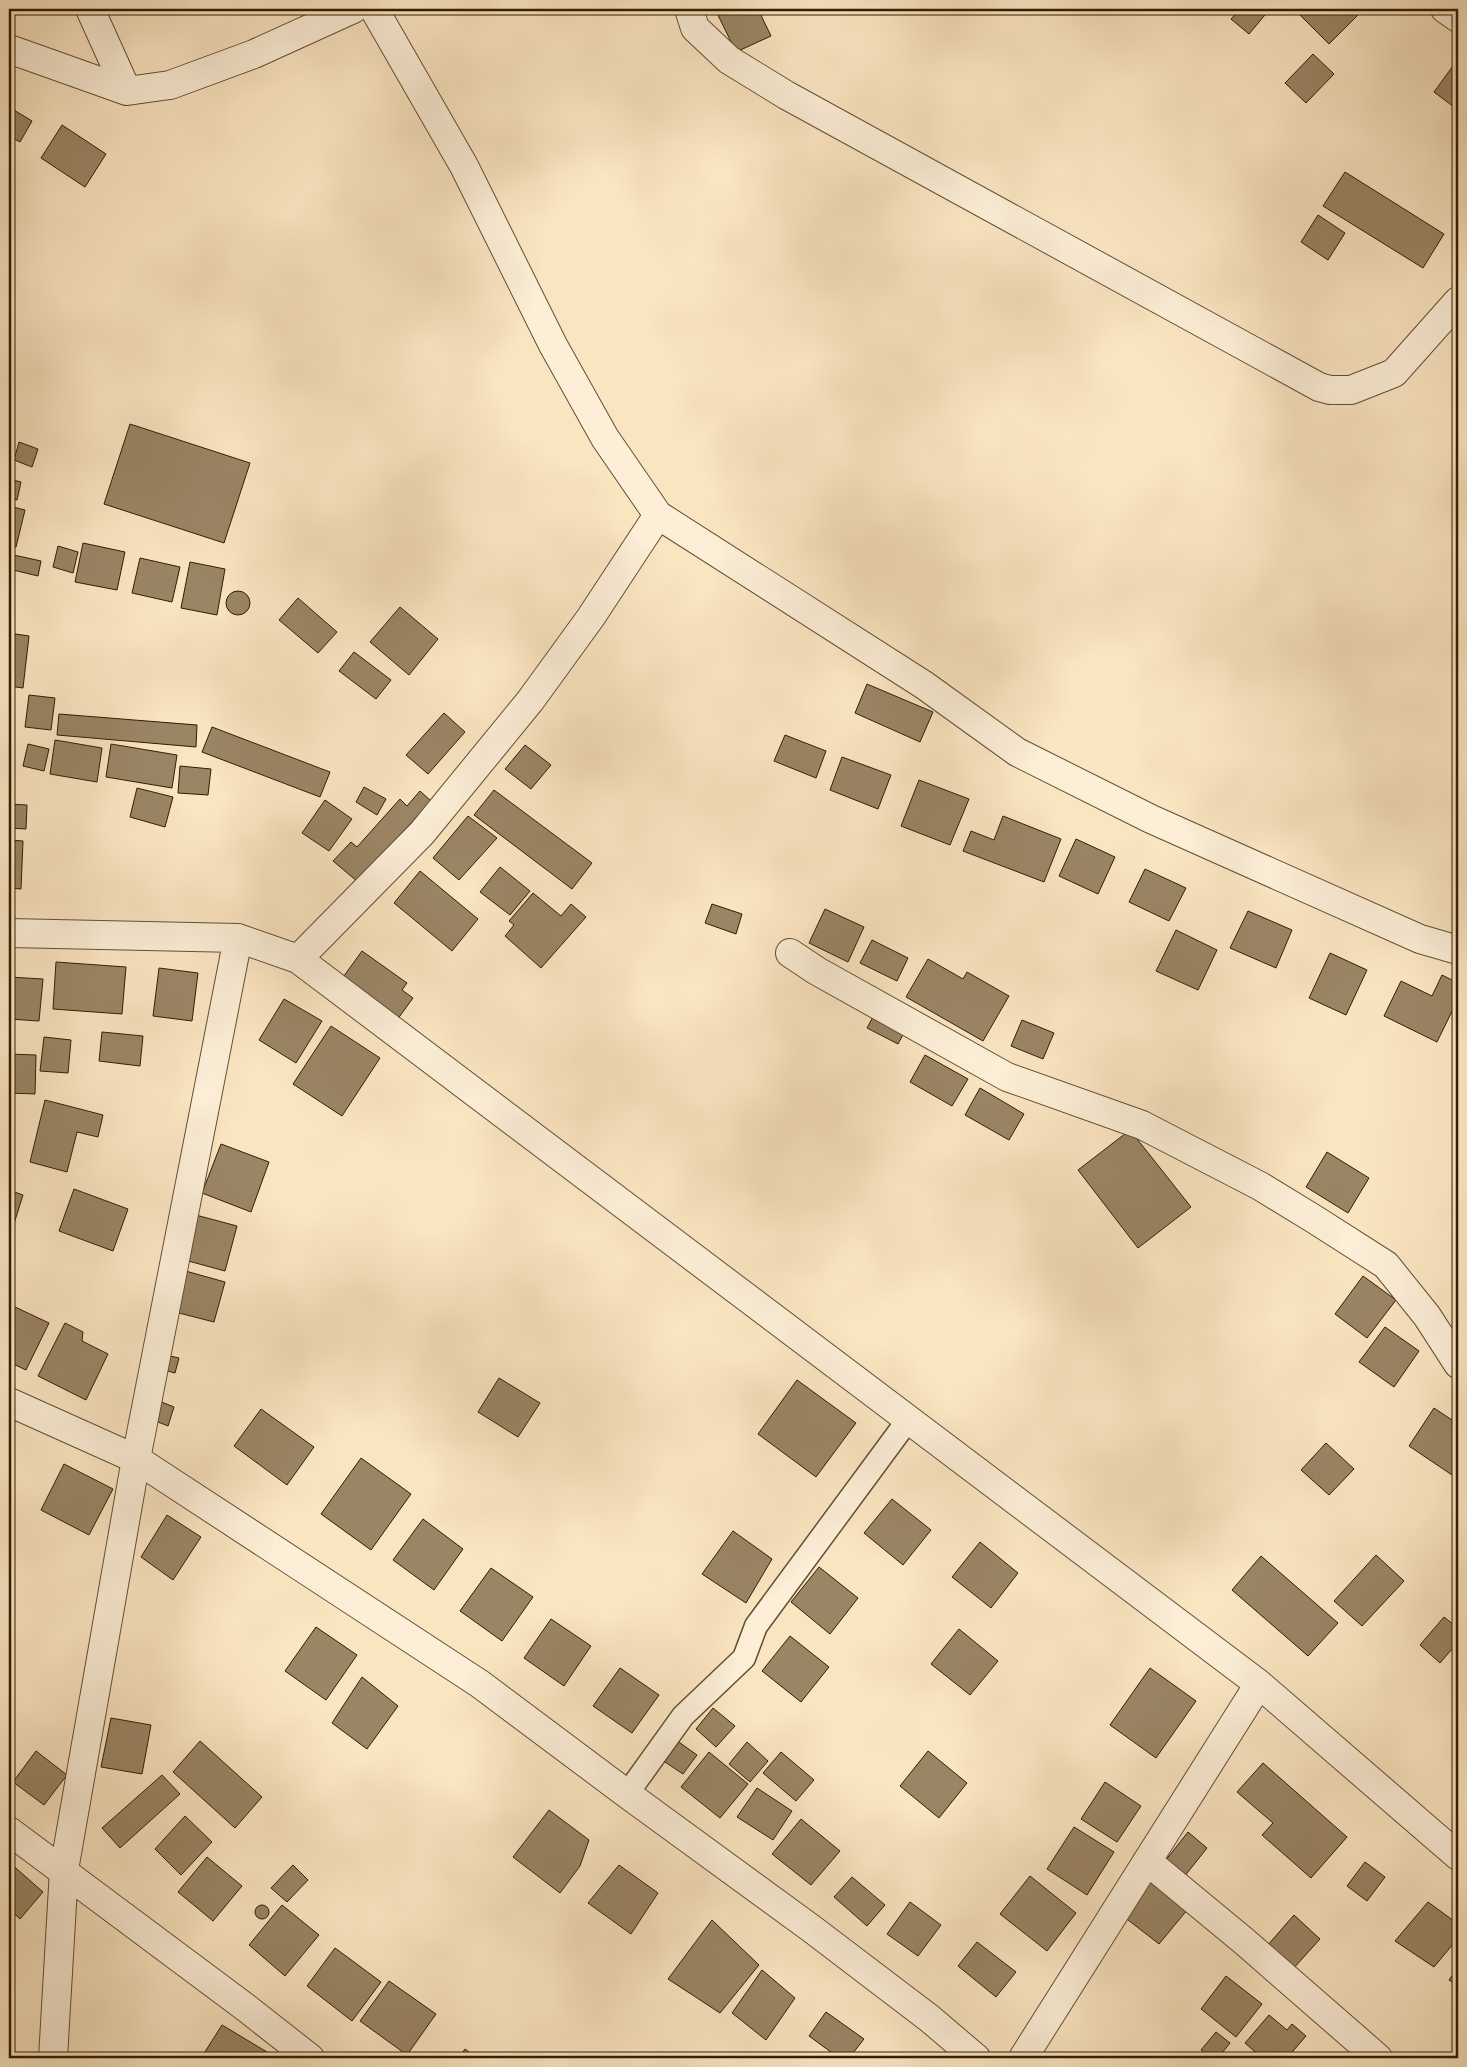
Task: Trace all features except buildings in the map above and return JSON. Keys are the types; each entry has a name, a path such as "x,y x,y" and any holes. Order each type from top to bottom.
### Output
{"street":[{"path":"90,9 127,91"},
{"path":"9,49 127,91 170,85 238,60 353,9"},
{"path":"374,9 464,166 553,345 605,438 658,515 924,685 1017,752 1151,819 1420,939 1458,950"},
{"path":"689,9 695,28 729,60 786,95 1319,387 1330,390 1351,390 1394,372 1458,301"},
{"path":"1445,9 1458,18"},
{"path":"298,959 422,833 530,701 591,617 658,515"},
{"path":"9,933 238,938 298,959 1259,1684 1458,1856"},
{"path":"52,2058 64,1870 136,1459 238,938"},
{"path":"790,953 817,971 1007,1077 1142,1125 1260,1186 1314,1219 1386,1265 1427,1316 1458,1364"},
{"path":"9,1402 136,1459 480,1684 820,1935 929,2018 976,2058"},
{"path":"1023,2058 1259,1684"},
{"path":"9,1831 64,1870 310,2058"},
{"path":"1147,1861 1245,1942 1378,2058"}],"lane":[{"path":"627,1794 684,1716 744,1658 756,1626 908,1420"}]}
